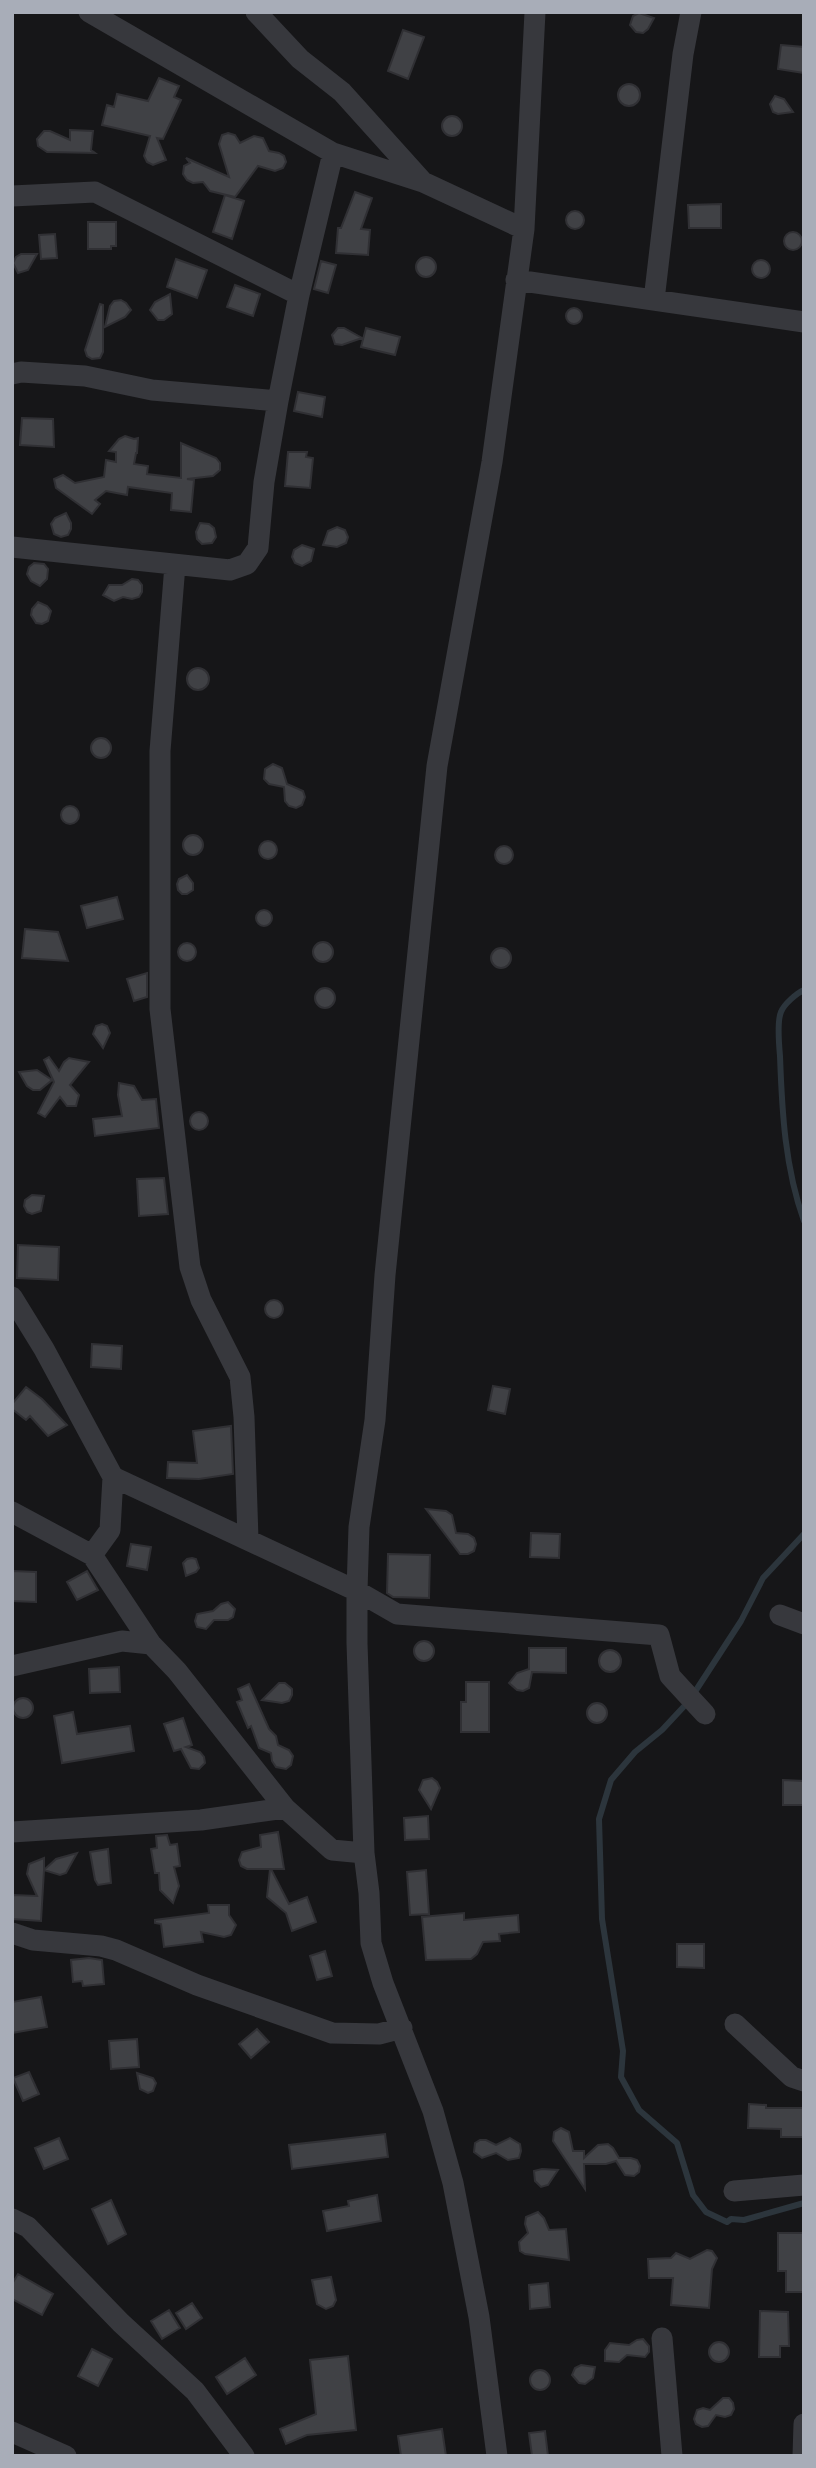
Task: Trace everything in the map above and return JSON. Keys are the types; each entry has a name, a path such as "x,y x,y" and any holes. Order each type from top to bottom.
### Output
{"street":[{"path":"89,12 333,153 423,182 524,229"},
{"path":"256,12 299,60 342,92 423,182"},
{"path":"497,2456 480,2317 461,2217 433,2111 383,1983 371,1942 364,1853 357,1591 359,1527 375,1420 385,1275 437,766 492,462 524,229 535,12"},
{"path":"654,300 683,54 691,12"},
{"path":"12,547 230,570 247,564 258,548 264,482 278,401 299,295 333,153"},
{"path":"12,196 95,192 299,295"},
{"path":"516,280 804,322"},
{"path":"12,374 21,372 85,376 152,390 278,401"},
{"path":"175,565 160,751 160,1009 190,1267 201,1300 240,1377 248,1539"},
{"path":"12,1297 44,1349 113,1477 110,1530 92,1555"},
{"path":"113,1477 357,1591 397,1614 659,1635 670,1676 703,1711"},
{"path":"12,1512 92,1555 151,1644 177,1671 285,1808 332,1850 364,1853"},
{"path":"780,1615 804,1624"},
{"path":"12,1666 122,1640 151,1644"},
{"path":"12,1832 201,1820 285,1808"},
{"path":"12,1933 33,1940 101,1946 116,1950 197,1985 332,2033 379,2034 402,2028"},
{"path":"735,2024 792,2077 804,2081"},
{"path":"734,2191 804,2185"},
{"path":"12,2219 28,2227 121,2323 195,2391 244,2456"},
{"path":"662,2338 671,2456"},
{"path":"803,2456 804,2424"},
{"path":"12,2432 66,2456"}],"building":[{"path":"639,13 654,18 643,33 636,32 630,25 633,16"},
{"path":"403,30 424,37 408,79 388,71"},
{"path":"781,45 804,47 804,73 778,69"},
{"path":"159,78 179,86 174,97 181,100 163,139 157,138 166,160 153,165 147,162 144,156 150,136 102,125 107,105 114,107 117,94 148,101"},
{"path":"629,84 637,87 640,95 637,103 629,106 621,103 618,95 621,87"},
{"path":"775,96 784,99 793,112 773,112 770,104"},
{"path":"452,116 459,119 462,126 459,133 452,136 445,133 442,126 445,119"},
{"path":"70,130 93,131 91,150 95,153 47,152 38,146 37,139 44,131 70,140"},
{"path":"222,135 235,135 240,143 254,136 263,138 269,151 284,156 286,162 283,168 275,171 258,166 235,197 210,191 203,182 193,183 187,180 183,174 184,166 190,163 186,158 229,177 219,144"},
{"path":"355,192 372,198 361,229 370,230 368,255 336,253 338,228 341,228"},
{"path":"225,195 244,201 232,239 213,232"},
{"path":"721,204 721,228 689,228 688,205"},
{"path":"575,211 581,214 584,220 581,226 575,229 569,226 566,220 569,214"},
{"path":"88,222 116,222 116,246 111,246 111,249 88,249"},
{"path":"789,232 797,232 802,241 800,248 789,250 784,245 784,237"},
{"path":"55,234 57,258 41,259 39,235"},
{"path":"21,254 37,254 28,270 18,273 13,263"},
{"path":"426,257 433,260 436,267 433,274 426,277 419,274 416,267 419,260"},
{"path":"176,259 207,270 197,298 167,287"},
{"path":"761,260 767,263 770,269 767,275 761,278 755,275 752,269 755,263"},
{"path":"321,261 336,265 328,293 314,289"},
{"path":"235,285 260,294 253,316 227,307"},
{"path":"170,294 172,314 164,320 158,320 150,310 155,302"},
{"path":"121,300 131,310 125,317 105,327 110,306 114,301"},
{"path":"100,304 103,305 103,352 100,358 92,359 87,356 85,350"},
{"path":"574,308 580,310 580,322 574,324 568,322 566,316 568,310"},
{"path":"338,328 344,328 362,338 342,345 335,344 332,335"},
{"path":"366,328 400,337 395,355 361,347"},
{"path":"298,392 325,397 322,417 294,411"},
{"path":"22,418 53,419 54,447 20,445"},
{"path":"125,436 138,438 134,464 148,466 147,474 181,478 181,443 216,458 220,463 220,470 213,476 187,479 194,480 191,512 171,510 172,493 128,487 127,495 106,491 95,500 100,504 92,514 56,488 54,479 63,475 75,483 104,477 106,460 116,462 116,452 109,451"},
{"path":"288,452 307,452 306,457 313,458 310,488 285,486"},
{"path":"66,513 71,529 68,535 61,537 54,534 51,524 55,518"},
{"path":"200,523 214,528 216,537 212,543 202,544 197,539 196,532"},
{"path":"337,527 345,530 348,537 346,543 337,547 323,545 328,531"},
{"path":"302,545 314,549 311,561 302,566 295,563 292,557 294,550"},
{"path":"34,563 44,564 48,569 47,579 40,586 31,581 27,574"},
{"path":"132,579 138,580 142,585 139,597 123,597 114,601 103,595 109,585 122,585"},
{"path":"38,602 51,611 48,621 42,624 36,623 31,615"},
{"path":"198,668 208,675 209,679 202,689 198,690 188,683 187,679 194,669"},
{"path":"101,738 108,741 111,748 108,755 101,758 94,755 91,748 94,741"},
{"path":"273,764 282,768 287,784 303,791 305,797 302,805 296,808 289,806 285,801 284,787 269,784 264,779 265,769"},
{"path":"70,806 76,809 79,815 76,821 70,824 64,821 61,815 64,809"},
{"path":"193,835 200,838 203,845 200,852 193,855 186,852 183,845 186,838"},
{"path":"268,841 274,844 277,850 274,856 268,859 262,856 259,850 262,844"},
{"path":"504,846 510,849 513,855 510,861 504,864 498,861 495,855 498,849"},
{"path":"187,875 193,883 193,890 182,894 177,884 179,879"},
{"path":"117,897 123,919 87,928 81,906"},
{"path":"261,910 267,910 272,918 270,924 261,926 256,921 256,915"},
{"path":"25,929 58,932 68,961 22,958"},
{"path":"319,942 327,942 333,952 327,962 319,962 313,956 313,948"},
{"path":"187,943 193,946 196,952 193,958 187,961 181,958 178,952 181,946"},
{"path":"501,948 508,951 511,958 508,965 501,968 494,965 491,958 494,951"},
{"path":"147,973 147,997 134,1001 127,979"},
{"path":"321,988 329,988 335,998 329,1008 321,1008 315,1002 315,994"},
{"path":"96,1026 107,1026 110,1033 103,1048 93,1034"},
{"path":"49,1057 59,1071 69,1058 89,1062 70,1085 79,1095 76,1106 67,1106 60,1097 45,1117 38,1113 54,1082 44,1060"},
{"path":"37,1070 52,1080 40,1090 33,1090 27,1086 19,1072"},
{"path":"119,1083 134,1086 142,1100 156,1099 159,1128 95,1136 93,1119 122,1116"},
{"path":"195,1112 203,1112 208,1121 206,1128 195,1130 190,1125 190,1117"},
{"path":"164,1178 168,1214 139,1216 137,1179"},
{"path":"32,1195 44,1196 41,1211 32,1214 27,1212 24,1206 25,1200"},
{"path":"18,1245 59,1247 58,1280 17,1278"},
{"path":"270,1300 278,1300 283,1309 281,1316 270,1318 265,1313 265,1305"},
{"path":"92,1344 122,1346 121,1369 91,1367"},
{"path":"493,1386 510,1389 505,1414 488,1410"},
{"path":"26,1387 67,1425 48,1436 30,1416 26,1420 12,1409 12,1404"},
{"path":"231,1426 233,1474 199,1479 167,1478 168,1462 197,1463 193,1431"},
{"path":"426,1509 446,1511 452,1515 456,1533 468,1534 474,1538 474,1551 460,1554"},
{"path":"531,1533 560,1534 559,1558 530,1557"},
{"path":"131,1544 151,1547 147,1570 127,1566"},
{"path":"388,1554 430,1555 429,1598 393,1597 387,1593"},
{"path":"192,1558 196,1559 199,1568 186,1576 183,1563"},
{"path":"12,1571 36,1572 36,1602 12,1601"},
{"path":"87,1571 98,1590 77,1600 67,1582"},
{"path":"228,1602 235,1609 233,1617 228,1620 214,1620 206,1629 197,1627 197,1614 213,1611"},
{"path":"420,1641 428,1641 434,1651 428,1661 420,1661 414,1655 414,1647"},
{"path":"529,1648 566,1648 566,1673 532,1672 529,1688 517,1690 509,1683 517,1673 529,1669"},
{"path":"610,1650 618,1653 621,1661 618,1669 610,1672 602,1669 599,1661 602,1653"},
{"path":"119,1667 120,1692 90,1693 89,1669"},
{"path":"466,1682 489,1682 489,1732 461,1732 461,1702 466,1702"},
{"path":"279,1683 285,1683 292,1689 289,1701 282,1703 262,1700"},
{"path":"249,1684 278,1745 289,1750 293,1756 291,1765 286,1769 276,1767 271,1753 259,1748 251,1726 248,1728 237,1702 242,1700 238,1689"},
{"path":"19,1698 27,1698 33,1708 27,1718 19,1718 13,1712 13,1704"},
{"path":"593,1703 601,1703 607,1713 601,1723 593,1723 587,1717 587,1709"},
{"path":"73,1712 77,1734 130,1726 134,1751 62,1763 54,1716"},
{"path":"183,1718 192,1745 186,1747 200,1752 204,1757 205,1763 199,1769 191,1768 181,1749 174,1751 164,1724"},
{"path":"432,1778 440,1788 431,1809 419,1790 423,1780"},
{"path":"783,1780 804,1781 804,1805 783,1805"},
{"path":"428,1816 429,1839 405,1840 404,1818"},
{"path":"278,1832 284,1869 271,1869 289,1904 307,1897 316,1922 292,1931 286,1913 267,1897 270,1869 247,1869 241,1866 239,1860 242,1852 261,1847 260,1835"},
{"path":"167,1835 170,1845 177,1844 180,1866 174,1867 179,1886 173,1903 160,1890 159,1873 155,1873 151,1849 157,1848 156,1836"},
{"path":"108,1849 111,1883 98,1885 90,1852"},
{"path":"77,1853 66,1873 60,1875 44,1870 56,1859"},
{"path":"44,1858 41,1921 12,1919 13,1895 37,1896 27,1874 29,1864"},
{"path":"426,1870 429,1914 410,1915 407,1872"},
{"path":"208,1905 229,1905 229,1915 236,1925 231,1935 224,1937 201,1932 203,1942 164,1947 161,1924 155,1923 155,1920 209,1913"},
{"path":"464,1913 464,1920 518,1915 519,1932 499,1934 500,1941 483,1942 471,1959 426,1960 422,1917"},
{"path":"677,1944 704,1944 704,1968 677,1967"},
{"path":"325,1951 332,1976 317,1980 310,1956"},
{"path":"71,1960 102,1960 104,1984 83,1986 82,1981 73,1982"},
{"path":"41,1997 47,2027 12,2033 12,2002"},
{"path":"257,2029 269,2042 251,2058 239,2044"},
{"path":"137,2039 139,2067 111,2069 109,2041"},
{"path":"29,2072 39,2094 23,2101 13,2078"},
{"path":"137,2073 153,2078 156,2083 153,2091 148,2093 140,2089"},
{"path":"749,2104 766,2105 766,2108 804,2108 804,2137 781,2137 781,2129 748,2128"},
{"path":"561,2128 569,2132 573,2151 584,2151 584,2158 598,2145 608,2144 619,2158 637,2160 639,2172 634,2176 625,2175 616,2161 584,2164 585,2189 553,2141 554,2132"},
{"path":"385,2134 388,2157 292,2169 289,2145"},
{"path":"59,2138 68,2159 44,2169 35,2148"},
{"path":"510,2138 520,2144 519,2158 508,2160 496,2153 482,2158 474,2152 475,2143 480,2140 496,2145"},
{"path":"558,2170 548,2185 541,2187 535,2181 534,2171"},
{"path":"377,2195 381,2221 327,2231 323,2211 349,2206 348,2201"},
{"path":"111,2200 126,2234 108,2244 92,2209"},
{"path":"538,2212 549,2230 566,2229 569,2260 520,2251 519,2242 528,2233 526,2217"},
{"path":"778,2233 804,2233 804,2292 786,2292 786,2271 778,2271"},
{"path":"707,2250 712,2251 717,2258 712,2269 709,2308 671,2305 673,2278 649,2278 648,2259 671,2258 676,2253 690,2259"},
{"path":"18,2274 53,2294 42,2315 12,2299 12,2284"},
{"path":"331,2277 336,2300 333,2306 326,2309 317,2304 312,2280"},
{"path":"548,2283 550,2307 530,2309 529,2285"},
{"path":"192,2303 202,2318 186,2329 176,2313"},
{"path":"169,2310 180,2328 162,2339 151,2321"},
{"path":"760,2311 788,2312 789,2346 780,2346 780,2357 759,2357"},
{"path":"643,2339 649,2346 645,2357 627,2355 619,2362 605,2361 605,2350 610,2343 629,2345"},
{"path":"719,2342 726,2345 729,2352 726,2359 719,2362 712,2359 709,2352 712,2345"},
{"path":"92,2349 112,2359 98,2386 78,2376"},
{"path":"348,2356 356,2430 307,2435 286,2444 280,2429 316,2414 310,2360"},
{"path":"245,2358 256,2375 227,2394 216,2377"},
{"path":"581,2365 595,2367 593,2378 585,2384 579,2383 572,2375 575,2368"},
{"path":"540,2370 547,2373 550,2380 547,2387 540,2390 533,2387 530,2380 533,2373"},
{"path":"723,2398 729,2398 733,2403 731,2415 716,2415 708,2426 696,2424 694,2419 697,2410 710,2410"},
{"path":"442,2429 446,2456 401,2456 398,2436"},
{"path":"545,2431 548,2456 532,2456 529,2433"}],"waterway":[{"path":"804,990 783,1009 779,1033 786,1140 804,1221"},
{"path":"804,1534 763,1578 741,1621 689,1701 662,1730 635,1752 611,1780 599,1819 602,1919 623,2051 621,2077 639,2110 677,2143 693,2195 706,2212 727,2222 731,2219 744,2220 804,2203"}]}
